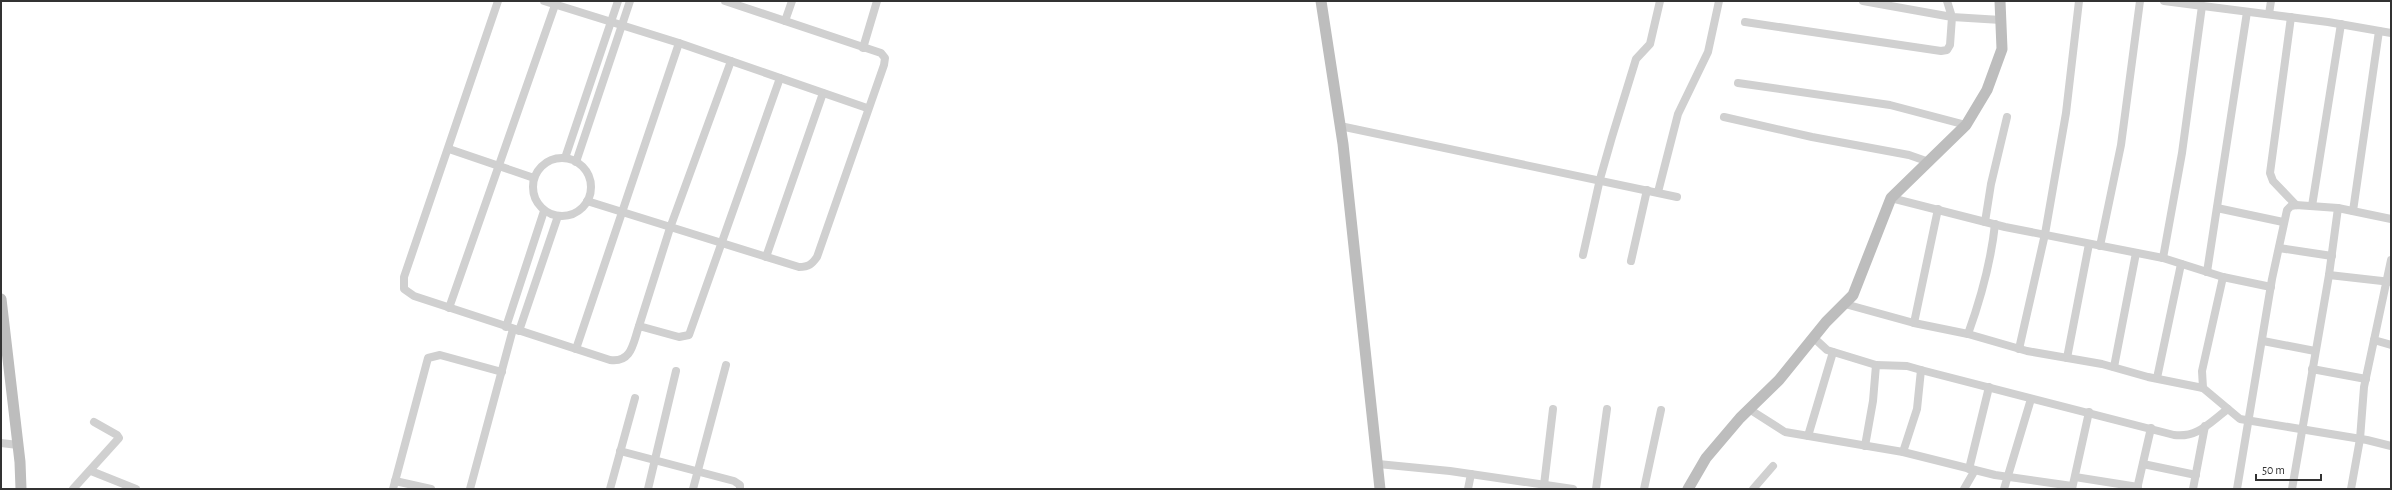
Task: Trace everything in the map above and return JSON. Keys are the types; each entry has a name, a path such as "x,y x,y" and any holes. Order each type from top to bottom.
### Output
{"street":[{"path":"498,1 402,284 407,293 610,360 621,361 628,356 670,228 731,61"},
{"path":"544,1 678,43 868,108"},
{"path":"565,158 618,1"},
{"path":"576,162 630,1"},
{"path":"587,201 766,257 805,267 813,263 817,257 884,65 884,58 881,53 785,21 741,3 725,1"},
{"path":"785,21 792,1"},
{"path":"863,48 877,1"},
{"path":"1321,1 1340,126 1380,489"},
{"path":"1584,255 1600,179 1636,59 1650,44 1660,1"},
{"path":"1658,192 1678,114 1708,52 1719,1"},
{"path":"1863,1 1952,17 2001,20"},
{"path":"1745,22 1941,51 1947,50 1950,45 1952,17 1948,1"},
{"path":"1688,489 1706,458 1750,409 1779,380 1814,338 1853,296 1891,198 1966,125 1987,90 2002,49 2000,1"},
{"path":"2019,349 2045,234 2066,113 2079,1"},
{"path":"2100,246 2121,145 2140,1"},
{"path":"2164,1 2341,24 2391,33"},
{"path":"2269,14 2271,1"},
{"path":"450,308 555,5"},
{"path":"2163,258 2182,154 2202,6"},
{"path":"2207,272 2247,12"},
{"path":"2291,17 2270,173 2273,181 2296,205"},
{"path":"2312,206 2341,24"},
{"path":"2354,211 2378,31"},
{"path":"576,350 678,43"},
{"path":"639,326 680,337 689,335 780,78"},
{"path":"1738,83 1890,105 1966,125"},
{"path":"766,257 823,93"},
{"path":"1724,117 1826,140 1909,155 1929,162"},
{"path":"1985,222 1991,184 2007,117"},
{"path":"1340,126 1538,169 1600,179 1677,197"},
{"path":"449,149 534,178"},
{"path":"565,158 576,162 585,169 590,179 591,190 587,201 575,213 558,216 544,211 533,196 534,178 543,164 553,159 565,158"},
{"path":"1631,261 1647,190"},
{"path":"1891,198 1985,222 2163,258 2223,277 2271,287"},
{"path":"2237,489 2247,420 2263,341 2283,222 2287,210 2291,206 2296,205 2338,208 2391,219"},
{"path":"2217,208 2283,222"},
{"path":"2292,489 2329,275 2338,208"},
{"path":"1914,322 1938,209"},
{"path":"470,489 544,211"},
{"path":"513,329 558,216"},
{"path":"1968,334 1980,301 1993,248 1995,224"},
{"path":"2067,358 2089,244"},
{"path":"2279,248 2332,256"},
{"path":"2114,367 2136,253"},
{"path":"2351,489 2360,439 2366,378 2389,282 2391,260"},
{"path":"2158,378 2181,264"},
{"path":"2329,275 2389,282"},
{"path":"2203,388 2202,371 2223,277"},
{"path":"1,299 3,330 18,445 21,489"},
{"path":"1845,304 1968,334 2019,349 2114,367 2203,388 2240,419 2360,439 2391,446"},
{"path":"1814,338 1827,350 1876,365 1907,366 1989,386 2031,399 2186,437 2194,435 2228,409"},
{"path":"2374,340 2391,345"},
{"path":"2263,341 2315,351"},
{"path":"1808,436 1833,352"},
{"path":"430,489 394,485 428,358 440,355 502,372"},
{"path":"693,489 726,365"},
{"path":"1865,446 1873,401 1876,365"},
{"path":"2312,369 2366,378"},
{"path":"1903,452 1917,409 1921,370"},
{"path":"648,489 676,371"},
{"path":"1964,489 1972,470 1989,386"},
{"path":"610,489 635,398"},
{"path":"2004,489 2031,399"},
{"path":"1544,485 1553,409"},
{"path":"1596,489 1608,409"},
{"path":"1750,409 1785,432 1903,452 1972,470 2072,487 2089,412"},
{"path":"1644,489 1661,410"},
{"path":"73,489 119,438 117,435 94,422"},
{"path":"2193,489 2205,426"},
{"path":"2075,476 2137,488 2151,428"},
{"path":"1,443 18,445"},
{"path":"620,451 734,481 740,485 740,489"},
{"path":"1378,464 1471,474 1520,485 1544,485 1573,489"},
{"path":"2143,464 2196,474"},
{"path":"1753,489 1773,466"},
{"path":"90,471 136,489"},
{"path":"1468,489 1471,474"}]}
